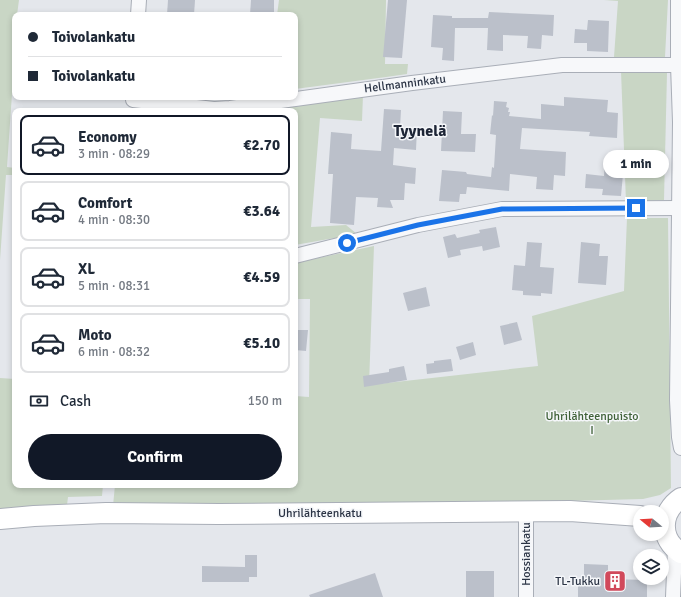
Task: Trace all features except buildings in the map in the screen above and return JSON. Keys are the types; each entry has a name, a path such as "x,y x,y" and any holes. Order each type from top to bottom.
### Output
{"street":[{"path":"138,12 139,0"},
{"path":"678,0 680,122 677,400 681,448"},
{"name":"Hellmanninkatu","path":"298,99 412,83 562,65 678,65"},
{"name":"Hellmanninkatu","path":"226,108 289,100"},
{"name":"Hellmanninkatu","path":"133,103 200,108"},
{"path":"298,255 418,225 502,209 679,208"},
{"path":"669,508 681,498"},
{"name":"Hossiankatu","path":"526,511 526,597"},
{"name":"Uhrilähteenkatu","path":"0,519 106,513 219,514 570,511 633,516"},
{"path":"669,541 678,551 673,597"}],"green space":[{"path":"0,0 19,0 17,12 12,12 12,94 7,167 12,168 12,175 6,175 0,260"},
{"path":"279,0 386,0 385,64 408,64 407,74 298,89 298,12 277,12"},
{"path":"604,0 668,0 665,57 614,57 618,1"},
{"path":"621,71 667,73 664,200 626,202"},
{"path":"363,95 362,121 320,118 311,227 346,225 357,234 298,244 298,108 278,108"},
{"name":"Uhrilähteenpuisto I","path":"627,218 668,218 671,488 660,495 643,499 493,503 113,506 115,488 298,488 298,396 309,397 310,299 298,299 298,262 374,246 369,385 538,366 532,316 624,291"},
{"path":"0,378 12,379 12,488 103,488 102,496 68,497 67,505 0,511"}],"place":[{"name":"TL-Tukku","path":"615,581"}],"district":[{"name":"Tyynelä","path":"420,131"}],"route":[{"path":"347,243 418,225 502,209 636,208"}]}
